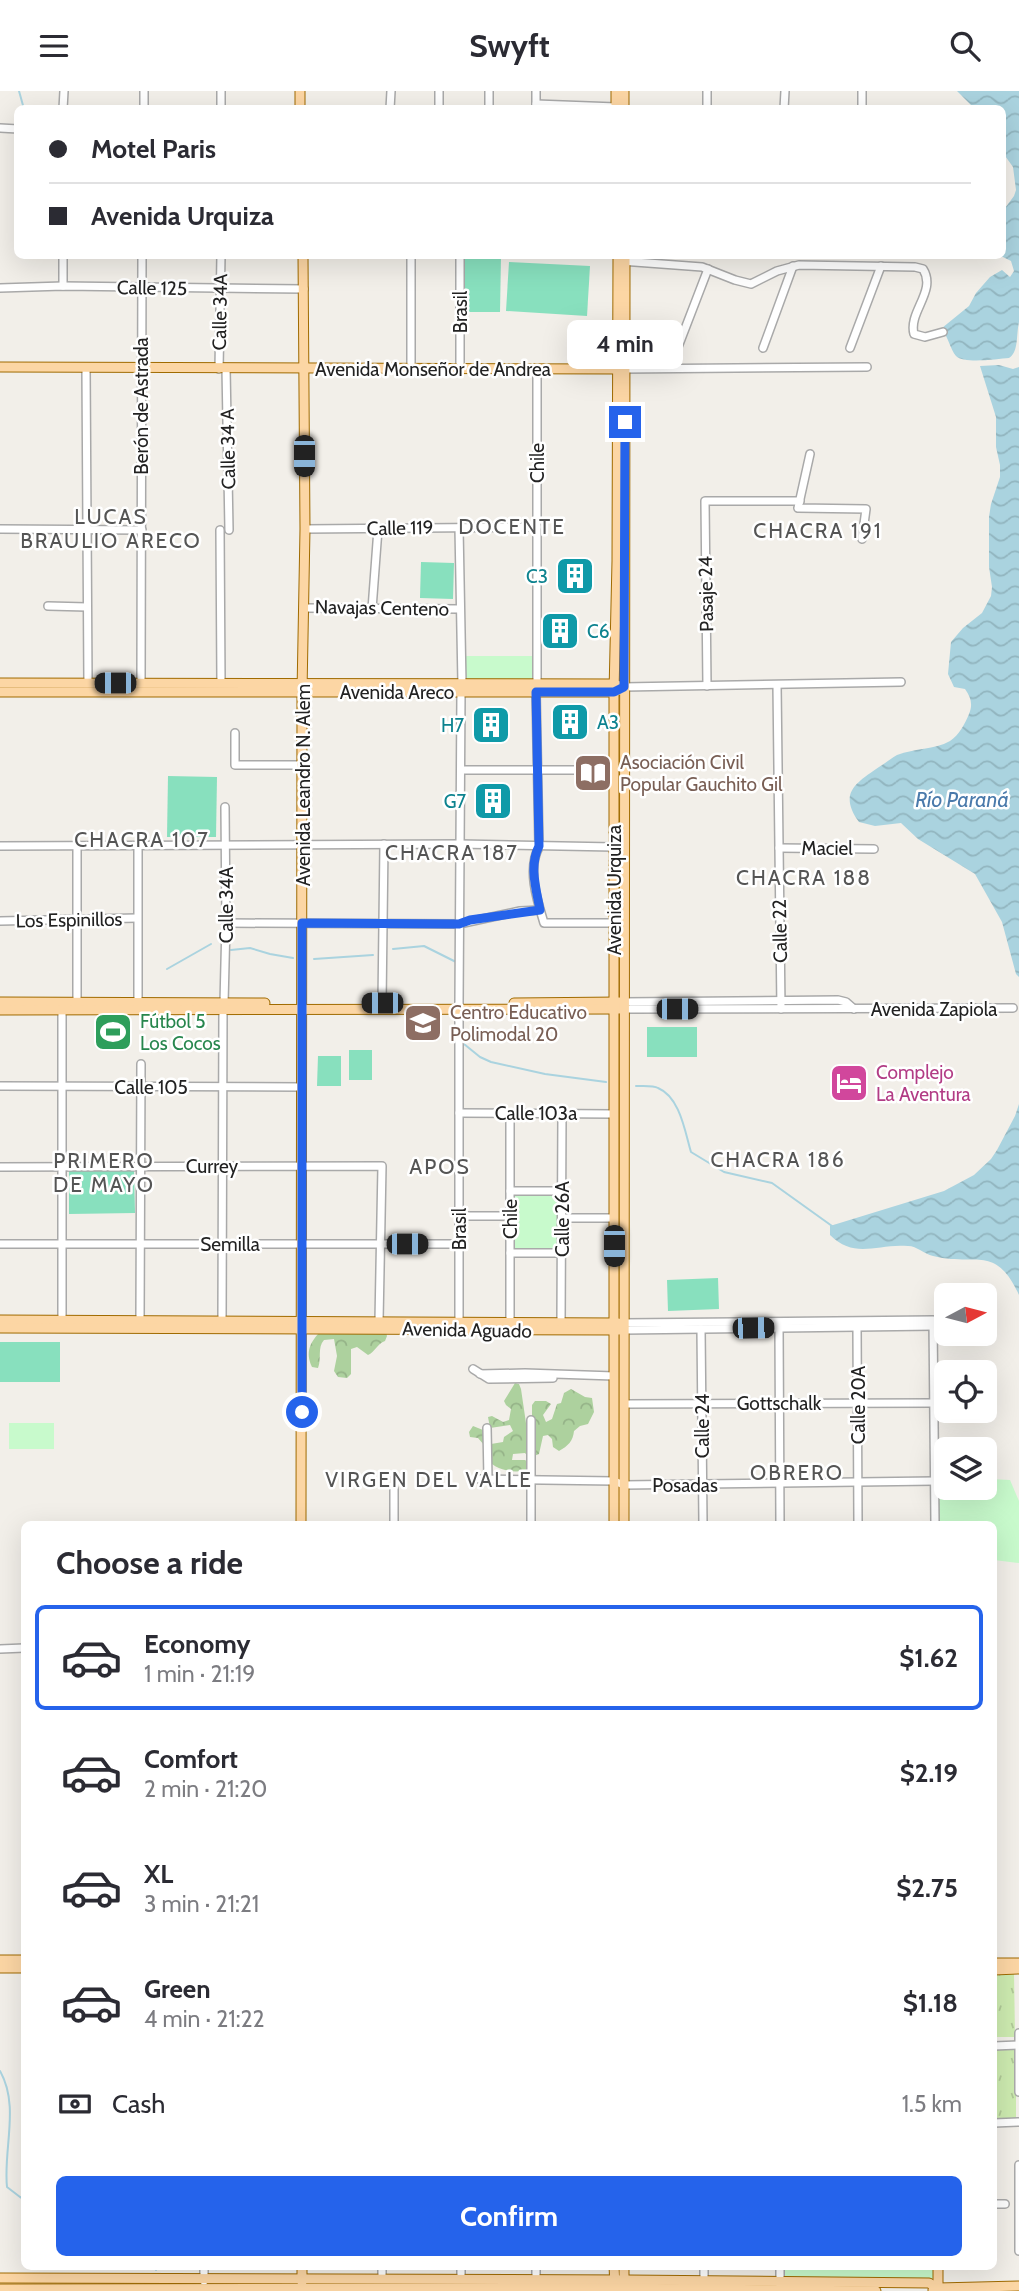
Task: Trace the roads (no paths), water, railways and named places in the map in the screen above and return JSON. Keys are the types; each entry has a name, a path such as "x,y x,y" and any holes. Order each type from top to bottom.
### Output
{"main road":[{"name":"Avenida Leandro N. Alem","path":"301,1521 305,529 303,259"},
{"name":"Avenida Urquiza","path":"614,1521 614,1375 619,1327 619,1006 624,687 621,259"},
{"name":"Avenida Monseñor de Andrea","path":"0,367 621,369"},
{"name":"Avenida Urquiza","path":"621,369 614,688 614,923 619,1006 614,1114 614,1218 624,1404 624,1521"},
{"name":"Avenida Areco","path":"0,683 221,683 303,688"},
{"name":"Avenida Areco","path":"0,692 624,687"},
{"name":"Avenida Zapiola","path":"0,1002 224,1006 619,1006"},
{"name":"Avenida Zapiola","path":"303,1006 382,1003 459,1006"},
{"name":"Avenida Zapiola","path":"0,1010 138,1005"},
{"name":"Avenida Aguado","path":"0,1320 302,1325 379,1321 619,1327"},
{"name":"Avenida Aguado","path":"0,1328 302,1325 619,1327"},
{"path":"0,1960 21,1960"},
{"path":"997,1963 1019,1963"},
{"path":"0,1968 21,1968"},
{"path":"997,1970 1019,1969"},
{"path":"936,2290 938,2270"},
{"path":"0,2278 299,2286 929,2283 936,2290 1019,2289"},
{"path":"0,2289 140,2290 204,2284 217,2290 382,2279 536,2279 620,2286"},
{"path":"780,2285 876,2291"}],"street":[{"path":"63,259 63,286"},
{"name":"Berón de Astrada","path":"141,683 142,259"},
{"name":"Calle 34A","path":"221,259 223,368"},
{"path":"411,259 411,369"},
{"name":"Brasil","path":"460,259 460,369"},
{"path":"631,259 691,265 751,283 793,266 915,267 923,269 928,276 912,330 917,336 943,333"},
{"path":"763,348 793,266"},
{"path":"850,348 881,266"},
{"path":"678,347 708,269"},
{"name":"Calle 125","path":"0,288 63,286 304,289"},
{"name":"Avenida Monseñor de Andrea","path":"621,369 867,367"},
{"path":"86,368 88,683"},
{"name":"Calle 34 A","path":"223,368 229,530"},
{"name":"Chile","path":"537,369 539,846 533,857 534,880 544,923 614,923"},
{"path":"810,454 799,505 866,509 862,539"},
{"name":"Pasaje 24","path":"707,686 705,501 799,505"},
{"name":"Calle 119","path":"305,529 537,527"},
{"name":"Brasil","path":"459,528 462,688 459,1323"},
{"path":"0,529 142,530"},
{"path":"372,609 378,529"},
{"path":"220,530 221,683"},
{"path":"48,606 87,607"},
{"name":"Navajas Centeno","path":"304,608 460,609"},
{"name":"Avenida Areco","path":"624,687 901,682"},
{"name":"Calle 22","path":"777,685 781,1005"},
{"path":"235,733 235,765 302,765"},
{"path":"460,770 614,770"},
{"name":"Calle 34A","path":"222,1322 225,807"},
{"path":"0,846 460,844 614,847"},
{"path":"138,845 138,1005"},
{"path":"382,1003 384,845"},
{"path":"76,846 76,1002"},
{"name":"Maciel","path":"779,848 874,849"},
{"path":"226,923 459,924 540,910"},
{"name":"Los Espinillos","path":"0,921 137,918"},
{"name":"Avenida Zapiola","path":"619,1006 781,1005 838,1000 855,1009 1013,1008"},
{"path":"62,1009 62,1320"},
{"path":"140,1321 141,1064"},
{"name":"Calle 105","path":"0,1086 302,1087"},
{"name":"Calle 103a","path":"459,1113 614,1114"},
{"name":"Chile","path":"510,1113 510,1324"},
{"name":"Calle 26A","path":"561,1324 562,1113"},
{"name":"Currey","path":"0,1167 382,1166 380,1244"},
{"path":"510,1191 562,1191"},
{"path":"459,1216 510,1216"},
{"path":"562,1218 614,1218"},
{"name":"Semilla","path":"0,1244 459,1244"},
{"path":"379,1321 380,1244"},
{"path":"510,1253 562,1253"},
{"name":"Avenida Aguado","path":"619,1327 934,1326"},
{"name":"Avenida Aguado","path":"619,1327 701,1329 934,1326"},
{"name":"Calle 20A","path":"857,1327 858,1521"},
{"path":"779,1328 780,1521"},
{"name":"Calle 24","path":"701,1329 703,1521"},
{"path":"473,1369 480,1374 614,1375"},
{"name":"Gottschalk","path":"624,1404 934,1403"},
{"path":"531,1420 531,1521"},
{"path":"487,1428 488,1479"},
{"name":"Posadas","path":"479,1479 614,1481 624,1485 934,1481"},
{"path":"394,1489 394,1521"},
{"path":"935,1500 935,1521"},
{"path":"0,1649 21,1648"},
{"path":"1019,2033 1019,2092"},
{"path":"997,2046 1019,2045"},
{"path":"997,2123 1019,2122"},
{"path":"1019,2165 1019,2251"},
{"path":"997,2204 1005,2204"},
{"path":"204,2270 204,2284"},
{"path":"382,2270 382,2279"},
{"path":"461,2270 461,2279"},
{"path":"536,2270 536,2279"},
{"path":"704,2270 704,2285"}],"water":[{"path":"957,91 1019,91 1019,322 1016,347 1009,358 960,358 954,353 942,330 969,306 990,277 1002,270 1010,277 1014,271 1011,261 1006,258 1006,207 1016,190 1013,167 1006,157 1006,105 971,105"},
{"name":"Río Paraná","path":"999,365 1013,369 1019,367 1019,977 1002,922 975,874 918,839 901,823 875,826 859,822 850,803 852,790 863,778 897,755 950,741 966,722 970,711 971,701 967,692 954,687 948,674 951,642 982,613 991,596 989,517 1000,477 1000,465 996,447 996,417 980,366"},
{"path":"1019,1104 1019,1295 1010,1279 993,1263 933,1256 908,1246 858,1249 839,1243 830,1235 830,1226 944,1191 974,1175 997,1150"}],"waterway":[{"path":"19,91 23,105"},
{"path":"167,969 211,944"},
{"path":"393,949 424,946 456,962"},
{"path":"231,950 250,948 293,958"},
{"path":"314,959 373,955"},
{"path":"462,1038 464,1044 491,1062 545,1074 606,1082"},
{"path":"636,1086 656,1087 672,1099 691,1152 724,1172 772,1183 832,1226"},
{"path":"0,2071 6,2084 10,2113 7,2187 21,2198"}],"place":[{"name":"C3","path":"575,576"},
{"name":"C6","path":"560,631"},
{"name":"A3","path":"570,722"},
{"name":"H7","path":"491,725"},
{"name":"Asociación Civil Popular Gauchito Gil","path":"593,773"},
{"name":"G7","path":"493,801"},
{"name":"Centro Educativo Polimodal 20","path":"423,1023"},
{"name":"Fútbol 5 Los Cocos","path":"113,1032"},
{"name":"Complejo La Aventura","path":"849,1083"}],"district":[{"name":"DOCENTE","path":"512,526"},
{"name":"LUCAS BRAULIO ARECO","path":"111,528"},
{"name":"CHACRA 191","path":"818,530"},
{"name":"CHACRA 107","path":"142,839"},
{"name":"CHACRA 187","path":"452,852"},
{"name":"CHACRA 188","path":"804,877"},
{"name":"CHACRA 186","path":"778,1159"},
{"name":"APOS","path":"440,1166"},
{"name":"PRIMERO DE MAYO","path":"104,1172"},
{"name":"OBRERO","path":"797,1472"},
{"name":"VIRGEN DEL VALLE","path":"429,1479"}]}
